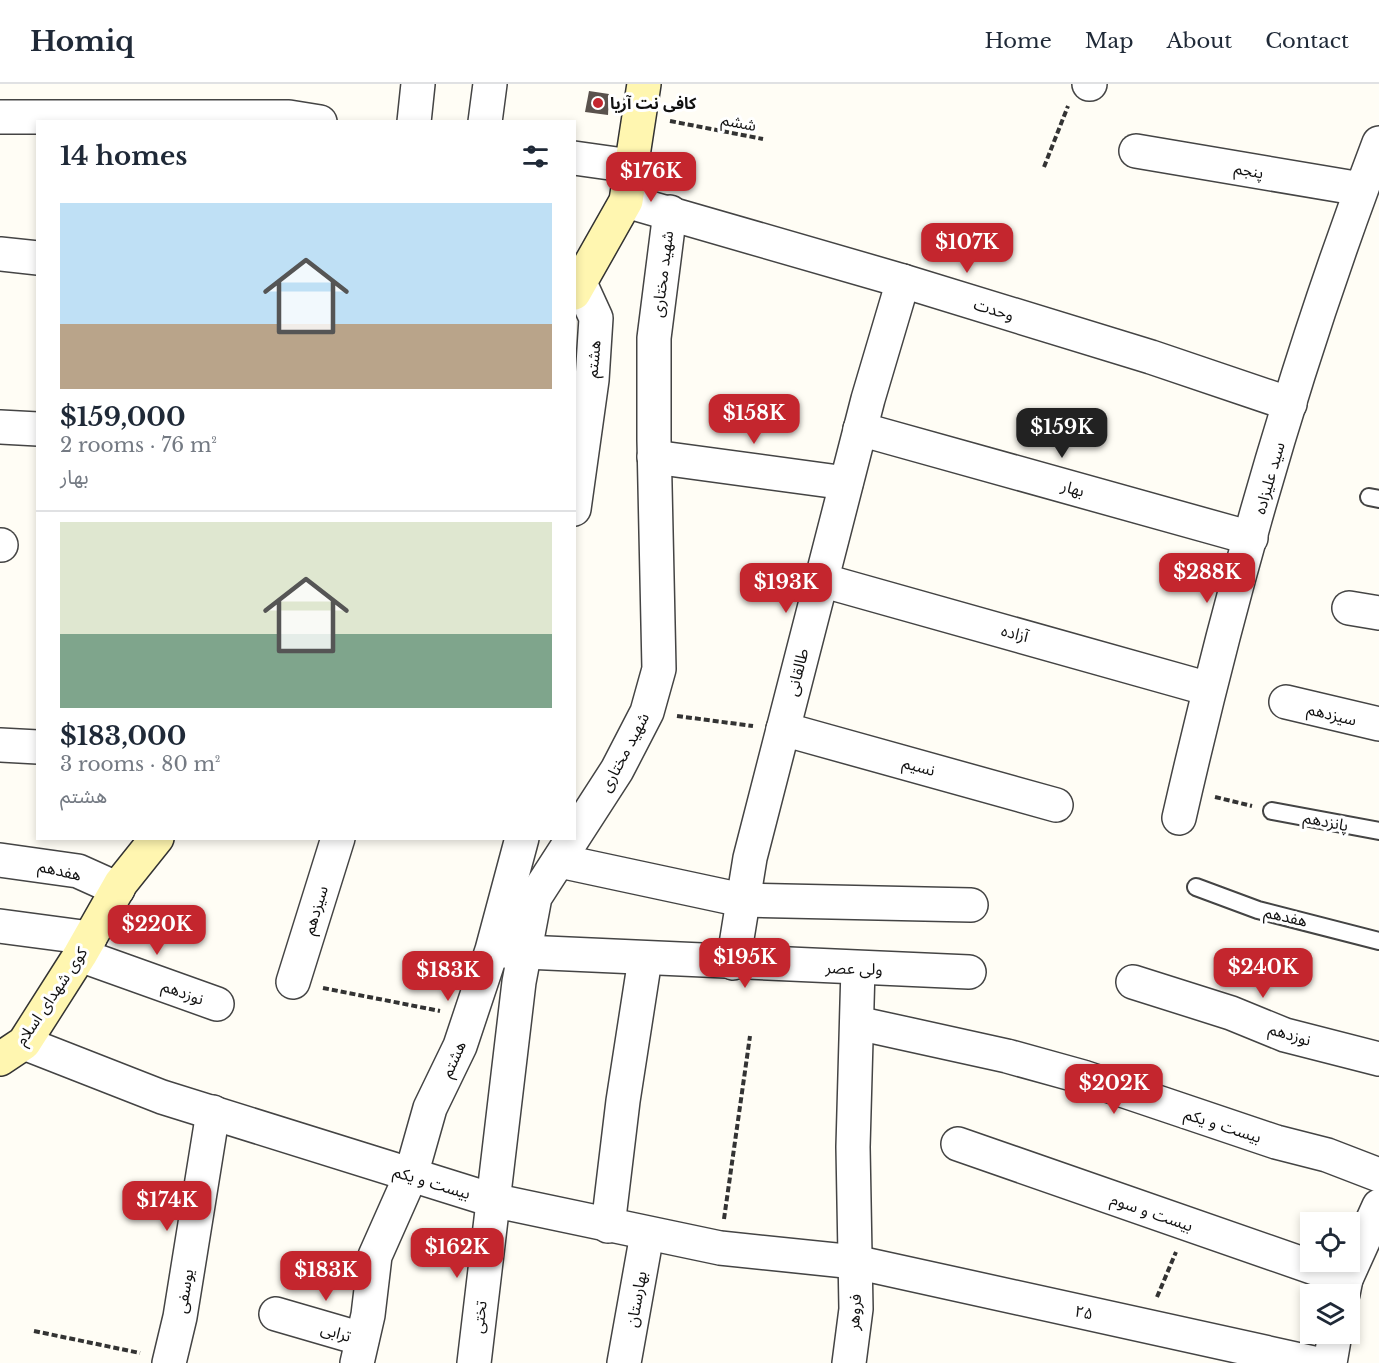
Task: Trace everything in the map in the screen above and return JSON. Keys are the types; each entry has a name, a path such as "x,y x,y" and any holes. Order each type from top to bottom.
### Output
{"main road":[{"path":"577,288 626,201 641,99"},
{"name":"کوی شهدای اسلام","path":"12,1051 85,947 118,889 155,840"}],"street":[{"path":"414,120 418,84"},
{"path":"485,120 490,84"},
{"path":"0,117 247,119 289,117 308,120"},
{"name":"سید علیزاده","path":"1182,804 1209,689 1290,404 1332,268 1379,143"},
{"name":"پنجم","path":"1136,151 1361,189"},
{"path":"576,158 631,166"},
{"name":"وحدت","path":"626,201 903,281 1151,357 1290,404"},
{"name":"شهید مختاری","path":"576,835 617,770 647,712 659,669 654,338 670,212"},
{"path":"0,254 36,258"},
{"name":"طالقانی","path":"733,963 750,858 860,429 903,281"},
{"name":"هشتم","path":"576,480 579,436 596,318 577,288"},
{"path":"0,427 36,429"},
{"name":"بهار","path":"860,429 1251,538"},
{"path":"654,457 846,483"},
{"name":"آزاده","path":"821,580 1209,689"},
{"name":"سیزدهم","path":"1286,702 1379,724"},
{"name":"نسیم","path":"783,729 1056,805"},
{"path":"0,745 36,747"},
{"name":"سیزدهم","path":"293,982 337,840"},
{"name":"هشتم","path":"360,1351 375,1256 411,1175 430,1108 460,1046 492,950 521,840"},
{"name":"شهید مختاری","path":"492,1200 524,954 535,897 573,840"},
{"name":"هفدهم","path":"0,860 78,871 118,889"},
{"path":"560,861 742,900 971,905"},
{"name":"نوزدهم","path":"0,926 85,947 217,1004"},
{"name":"ولی عصر","path":"492,950 524,954 969,972"},
{"path":"609,1226 623,1101 645,959"},
{"name":"فروهر","path":"849,1363 856,1309 853,1147 858,968"},
{"name":"نوزدهم","path":"1133,982 1231,1013 1285,1035 1379,1059"},
{"name":"بیست و یکم","path":"857,1023 1007,1056 1083,1077 1275,1142 1327,1155 1379,1175"},
{"name":"بیست و یکم","path":"12,1051 115,1080 492,1200 720,1248 855,1262"},
{"name":"یوسفی","path":"170,1362 180,1317 213,1112"},
{"name":"بیست و سوم","path":"958,1144 1187,1224 1356,1275"},
{"name":"تختی","path":"474,1363 492,1200"},
{"path":"1356,1275 1379,1206"},
{"name":"بهارستان","path":"624,1363 647,1234"},
{"name":"۲۵","path":"855,1262 1314,1363"},
{"name":"ترابی","path":"276,1314 360,1351"},
{"path":"1330,1363 1333,1344"}],"lane":[{"name":"پانزدهم","path":"1272,811 1379,831"},
{"name":"هفدهم","path":"1196,887 1258,910 1379,941"}],"path":[{"path":"1044,167 1082,91"},
{"name":"ششم","path":"641,99 763,139"},
{"path":"647,712 783,729"},
{"path":"1182,804 1272,811"},
{"path":"293,982 470,1017"},
{"path":"720,1248 750,1036"},
{"path":"1146,1326 1187,1224"},
{"path":"34,1331 107,1344 170,1362"}],"building":[{"name":"کافی نت آریا","path":"589,91 609,94 608,115 585,112"}],"place":[{"name":"کافی نت آریا","path":"598,103"}]}
